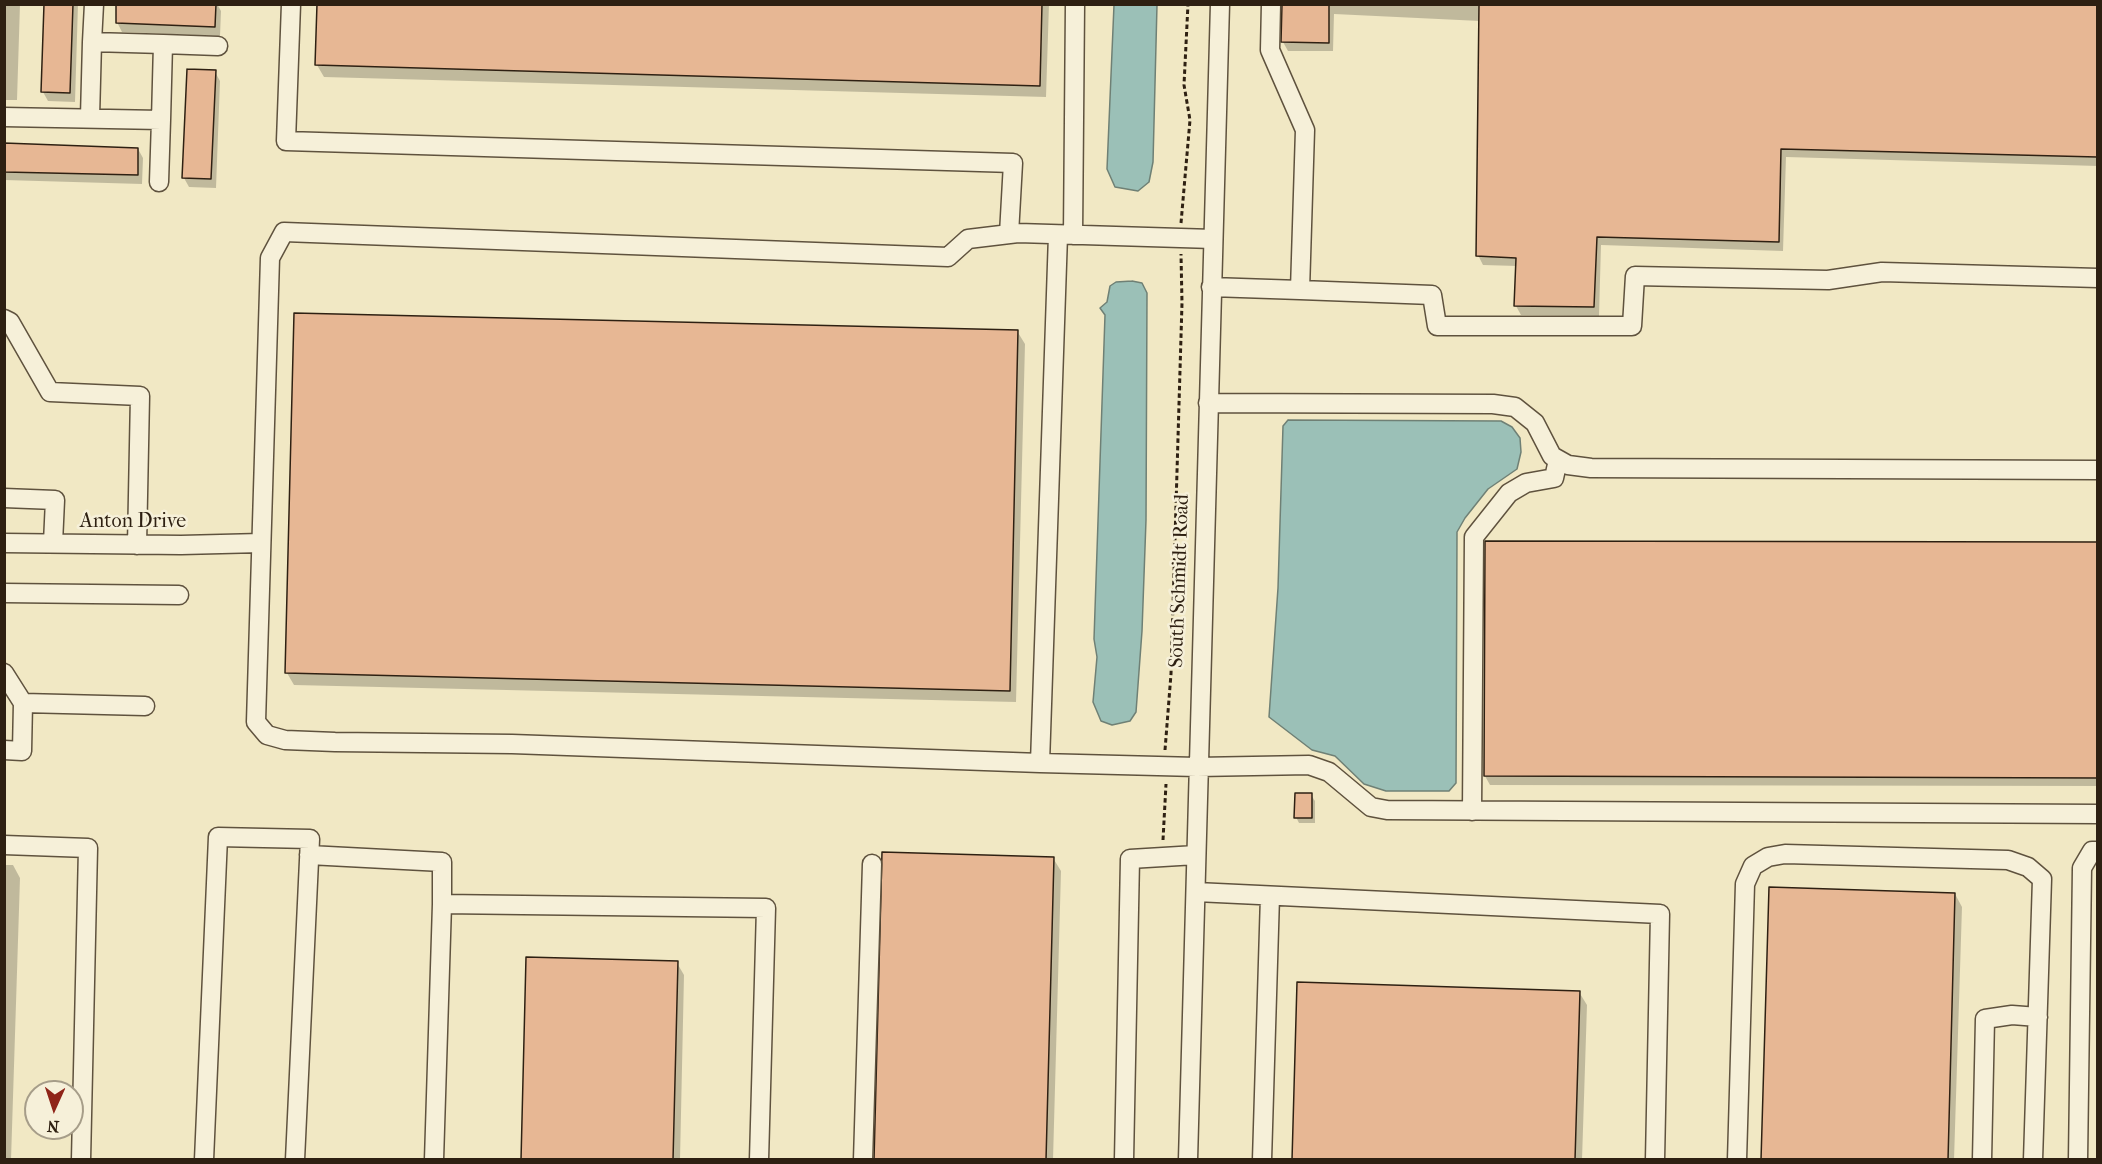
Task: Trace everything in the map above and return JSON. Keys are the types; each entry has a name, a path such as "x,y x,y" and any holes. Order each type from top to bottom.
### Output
{"street":[{"path":"90,117 94,4"},
{"path":"291,4 286,141 1013,163 1009,234"},
{"path":"1040,763 1075,4"},
{"name":"South Schmidt Road","path":"1188,1160 1196,892 1197,767 1220,4"},
{"path":"1271,4 1270,50 1305,130 1300,290"},
{"path":"92,42 218,46"},
{"path":"159,182 163,44"},
{"path":"4,117 161,120"},
{"path":"1213,239 1009,234 968,239 948,257 284,232 270,258 256,722 267,735 285,740 325,742 524,744 1197,767 1309,765 1329,772 1371,807 1387,810 2097,814"},
{"path":"1211,287 1432,295 1437,326 1632,326 1635,276 1828,280 1882,272 2097,278"},
{"path":"4,320 10,322 50,392 140,396 137,545"},
{"path":"1208,403 1481,404 1515,407 1534,423 1552,456 1568,465 1591,468 2097,470"},
{"path":"1473,811 1474,537 1509,492 1526,483 1554,478 1558,459"},
{"path":"4,498 55,500 53,543"},
{"name":"Anton Drive","path":"4,543 137,545 261,543"},
{"path":"4,593 179,595"},
{"path":"4,673 23,703 22,751 4,750"},
{"path":"23,703 145,706"},
{"path":"204,1160 218,837 310,839 295,1160"},
{"path":"4,845 88,848 81,1160"},
{"path":"2078,1160 2082,868 2092,851 2097,851"},
{"path":"1737,1160 1745,884 1753,866 1768,857 1785,854 2008,860 2028,867 2042,879 2033,1160"},
{"path":"309,855 442,862 434,1160"},
{"path":"1124,1160 1130,859 1196,855"},
{"path":"863,1160 872,864"},
{"path":"1196,892 1660,914 1655,1160"},
{"path":"1262,1160 1270,896"},
{"path":"442,904 766,908 759,1160"},
{"path":"1982,1160 1985,1019 2012,1015 2038,1017"}],"path":[{"path":"1163,847 1165,727 1172,674 1182,303 1181,238 1190,120 1184,85 1188,4"}],"water":[{"path":"1114,5 1157,5 1153,162 1149,182 1138,191 1115,187 1107,169"},
{"path":"1116,282 1142,283 1147,293 1146,520 1142,631 1136,712 1130,721 1112,725 1101,721 1093,702 1097,657 1094,639 1105,315 1100,308 1107,302 1110,286"},
{"path":"1288,420 1501,421 1512,427 1520,438 1521,452 1517,469 1488,489 1457,532 1456,783 1449,791 1386,791 1364,784 1335,756 1312,750 1269,717 1278,588 1283,426"}],"building":[{"path":"44,4 73,4 70,93 41,92"},
{"path":"116,4 216,4 215,27 116,23"},
{"path":"317,4 1042,4 1040,86 315,65"},
{"path":"1282,4 1329,4 1329,43 1281,42"},
{"path":"1479,4 2097,4 2097,157 1781,149 1779,242 1597,237 1594,307 1514,306 1516,258 1476,256"},
{"path":"187,69 216,70 211,179 182,178"},
{"path":"4,143 138,148 138,175 4,172"},
{"path":"294,313 1018,330 1010,691 285,673"},
{"path":"1485,541 2097,542 2097,778 1484,776"},
{"path":"1295,793 1312,793 1312,818 1294,818"},
{"path":"882,852 1054,857 1046,1160 874,1160"},
{"path":"1769,887 1955,893 1948,1160 1761,1160"},
{"path":"526,957 678,961 673,1160 521,1160"},
{"path":"1297,982 1580,991 1575,1160 1292,1160"}]}
